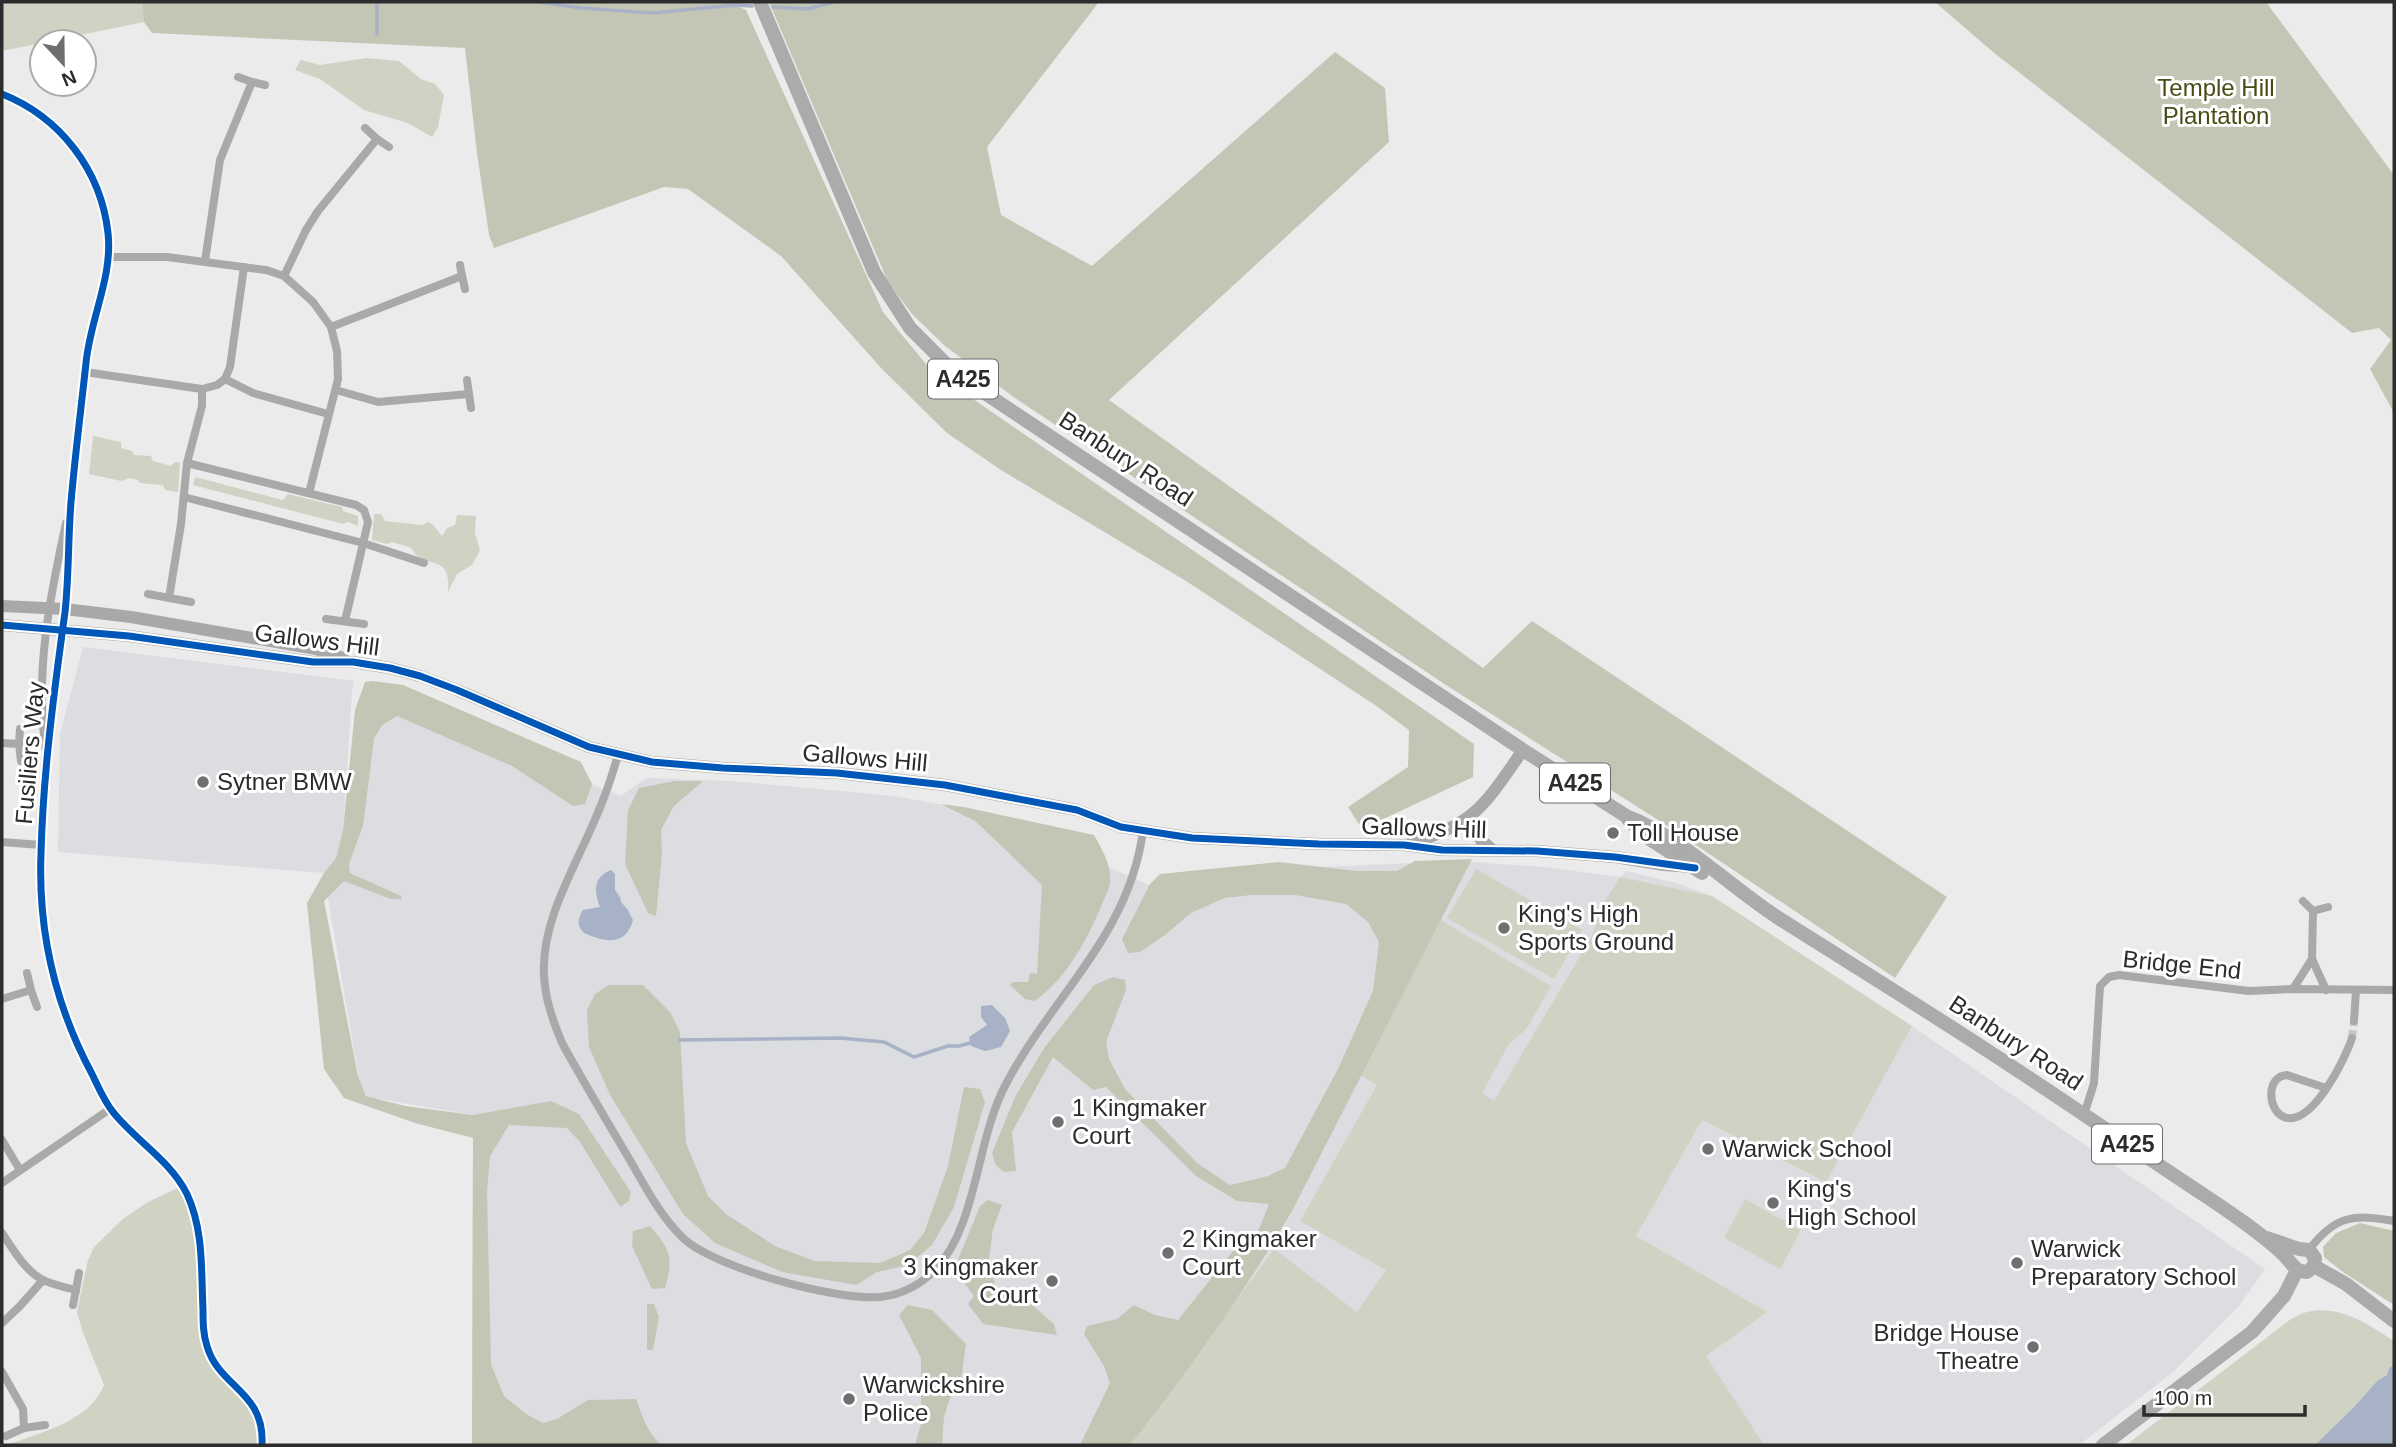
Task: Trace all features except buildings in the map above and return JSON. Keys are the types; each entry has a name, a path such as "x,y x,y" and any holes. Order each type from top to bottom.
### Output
{"main road":[{"name":"Banbury Road","path":"760,2 874,272 895,308 937,357 988,397 1523,750 1626,816 1645,823 1662,834 1719,873 1737,890 2084,1115 2267,1238 2295,1267"},
{"name":"Banbury Road","path":"1626,816 1645,836 1717,883 1737,890"},
{"name":"Banbury Road","path":"2267,1238 2304,1250"},
{"path":"2103,1445 2252,1332 2284,1296 2295,1267 2292,1257 2304,1250 2315,1258 2314,1266 2307,1272 2295,1267"},
{"path":"2314,1266 2346,1284 2394,1321"}],"street":[{"path":"238,77 265,85"},
{"path":"205,261 220,160 252,82"},
{"path":"2,94 31,109 73,145 99,192 108,233 107,270 89,338 71,503 50,608 42,693 48,761"},
{"path":"365,128 389,147"},
{"path":"284,276 318,211 377,139"},
{"path":"108,257 165,257 244,267 284,276 313,302 331,327 338,365 335,390 309,493"},
{"path":"460,264 465,289"},
{"path":"85,372 202,389 217,385 225,379 230,367 244,267"},
{"path":"331,327 461,276"},
{"path":"225,379 253,393 328,414"},
{"path":"467,380 471,408"},
{"path":"169,598 187,463 202,406 202,389"},
{"path":"335,390 379,402 469,394"},
{"path":"187,463 356,505 364,510 368,522 345,621"},
{"path":"184,497 363,543 424,563"},
{"name":"Fusiliers Way","path":"71,503 65,609 41,845 43,922 53,976 71,1031 110,1109 167,1166 186,1193 199,1227 206,1346 219,1369 246,1395 254,1408 262,1429 262,1445"},
{"path":"148,594 191,602"},
{"name":"Gallows Hill","path":"2,606 65,609 131,617 316,649 353,662"},
{"path":"327,619 364,624"},
{"name":"Gallows Hill","path":"2,625 188,643 313,662 353,662 390,668 420,676 564,737 618,755 683,765 838,773 1036,797 1121,827 1209,839 1404,845 1442,850 1537,850 1695,868"},
{"path":"20,729 21,761"},
{"path":"2,743 19,744"},
{"name":"Gallows Hill","path":"1404,845 1438,834 1468,819 1486,802 1523,750"},
{"path":"618,755 550,930 544,972 554,1022 562,1043 656,1204 683,1239 711,1257 730,1265 823,1292 858,1298 892,1295 915,1287 936,1269 952,1247 969,1201 996,1103 1019,1062 1098,949 1130,886 1143,831"},
{"name":"Gallows Hill","path":"1468,819 1481,840 1493,850"},
{"path":"2,842 41,845"},
{"path":"2303,901 2314,911"},
{"path":"2314,911 2328,907"},
{"path":"2314,911 2312,958 2326,990"},
{"path":"2293,989 2312,958"},
{"path":"27,973 37,1007"},
{"name":"Bridge End","path":"2084,1115 2094,1083 2100,986 2109,977 2144,977 2249,991 2394,990"},
{"path":"2,999 31,990"},
{"path":"2354,1021 2356,990"},
{"path":"2326,1088 2287,1075 2280,1076 2272,1083 2274,1107 2285,1117 2295,1116 2311,1106 2326,1088 2338,1070 2352,1038"},
{"path":"2,1183 110,1109"},
{"path":"2,1140 20,1170"},
{"path":"2304,1250 2328,1230 2352,1217 2394,1221"},
{"path":"2,1233 19,1258 43,1280 76,1290"},
{"path":"74,1305 79,1273"},
{"path":"2,1323 43,1280"},
{"path":"2,1372 23,1409 24,1428"},
{"path":"6,1436 24,1428 45,1424"}],"shaded area":[{"path":"2,2 142,2 144,22 98,31 98,28 28,28 28,46 2,51"},
{"path":"367,58 399,61 421,79 435,84 444,95 438,127 432,137 408,123 364,110 320,79 295,70 301,60 320,65"},
{"path":"93,436 121,442 121,448 132,451 134,455 151,456 153,461 171,466 175,462 180,463 178,492 165,490 163,485 140,483 129,478 121,481 89,474"},
{"path":"195,477 283,500 288,494 342,507 343,511 358,516 358,526 193,485"},
{"path":"374,514 381,514 385,521 423,525 428,522 442,536 447,528 455,525 457,515 476,516 475,533 480,550 472,565 457,574 448,592 446,571 441,566 422,559 411,548 372,540"},
{"name":"Sytner BMW","path":"83,647 354,681 343,830 336,858 324,873 58,852 60,734"},
{"path":"375,696 621,796 646,778 731,781 894,796 939,804 975,821 1010,855 1091,859 1151,886 1176,873 1460,861 1545,867 1620,877 1626,871 1680,884 1712,896 1912,1026 2265,1269 2239,1306 2173,1372 2079,1445 472,1444 473,1115 368,1097 360,1085 327,892 352,832"},
{"path":"1476,869 1582,930 1554,979 1447,918"},
{"path":"1620,877 1712,896 1912,1026 1826,1182 1702,1120 1636,1236 1767,1312 1706,1356 1764,1445 1130,1445 1274,1249 1357,1312 1386,1270 1300,1221 1377,1085 1360,1075 1441,920 1551,986 1527,1028 1509,1044 1482,1093 1494,1101 1592,936 1603,904"},
{"path":"182,1186 192,1206 212,1358 254,1407 261,1445 7,1445 63,1424 76,1417 97,1398 104,1385 77,1312 88,1260 94,1247 124,1218 148,1202"},
{"path":"1745,1199 1801,1230 1780,1269 1724,1238"},
{"path":"2317,1310 2349,1316 2394,1341 2394,1365 2315,1445 2126,1445 2291,1319"}],"green space":[{"path":"142,2 729,2 746,10 883,312 931,370 1474,744 1473,777 1362,829 1348,807 1408,767 1409,730 1186,581 1001,470 947,433 882,369 781,256 688,189 664,187 494,248 489,235 477,153 465,48 152,33 144,22"},
{"path":"769,2 1099,2 987,147 1001,215 1092,266 1335,52 1385,88 1389,142 1109,400 1483,668 1532,621 1947,897 1895,978 1666,825 1446,685 1015,398 945,346 912,314 888,282"},
{"name":"Temple Hill Plantation","path":"1935,2 2266,2 2394,175 2394,413 2370,369 2391,340 2379,328 2352,333 1993,52"},
{"path":"365,682 403,685 581,762 592,784 585,804 573,806 512,766 397,716 382,725 374,739 363,826 349,864 350,873 401,896 402,899 391,899 344,881 324,901 358,1076 366,1096 405,1106 473,1115 551,1101 579,1114 631,1192 629,1201 620,1207 580,1142 567,1128 509,1125 490,1156 487,1192 491,1364 504,1396 526,1414 543,1423 557,1419 588,1400 636,1399 649,1430 662,1445 472,1444 473,1138 415,1123 344,1098 324,1069 307,903 336,858 343,830 355,710"},
{"path":"675,781 703,781 674,806 661,830 662,854 656,916 648,913 625,864 628,810 639,788"},
{"path":"940,804 1094,835 1103,851 1109,869 1110,884 1097,916 1067,969 1035,1001 1025,999 1010,985 1013,982 1028,982 1030,973 1037,974 1042,885 975,821"},
{"path":"1472,859 1292,1211 1235,1301 1130,1445 1080,1445 1110,1383 1104,1366 1084,1334 1087,1326 1117,1319 1134,1305 1155,1315 1178,1320 1233,1251 1249,1253 1269,1204 1237,1201 1196,1176 1106,1087 1093,1090 1053,1057 1012,1132 1016,1171 1004,1172 995,1164 992,1153 1015,1097 1044,1048 1094,985 1113,977 1125,980 1126,990 1106,1042 1109,1059 1125,1089 1197,1163 1230,1185 1268,1176 1285,1168 1338,1069 1373,991 1379,942 1368,922 1346,904 1295,895 1224,898 1191,913 1140,952 1128,953 1122,939 1150,884 1160,874 1279,862 1357,871 1397,871 1415,861"},
{"path":"609,985 643,985 670,1012 680,1032 686,1143 708,1196 726,1214 775,1246 814,1261 880,1263 910,1250 924,1233 948,1166 964,1087 980,1089 985,1102 954,1207 932,1245 908,1265 877,1272 856,1285 782,1272 715,1243 683,1214 610,1095 589,1047 587,1010 595,994"},
{"path":"988,1200 1002,1205 993,1229 988,1265 997,1289 1012,1300 1030,1303 1054,1324 1057,1335 983,1324 968,1304 974,1296 963,1281 957,1262 980,1206"},
{"path":"2360,1223 2394,1231 2394,1305 2324,1257 2323,1247 2336,1233"},
{"path":"650,1226 668,1254 669,1269 665,1288 652,1289 632,1246 633,1231"},
{"path":"647,1304 654,1304 659,1317 653,1350 647,1350"},
{"path":"908,1305 932,1310 966,1344 961,1380 950,1398 944,1417 942,1445 915,1445 921,1424 921,1358 899,1315"}],"water":[{"path":"611,870 615,874 615,890 633,920 625,935 606,940 584,933 579,922 583,910 600,907 596,885 601,876"},
{"path":"992,1005 1005,1018 1010,1031 1001,1047 985,1051 971,1046 969,1037 987,1025 981,1017 981,1006"},
{"path":"2394,1365 2394,1445 2315,1445 2378,1380 2387,1375 2389,1368"}],"waterway":[{"path":"377,2 377,34"},
{"path":"539,2 652,13 736,5 752,6"},
{"path":"773,7 808,9 834,2"},
{"path":"680,1040 840,1038 884,1042 914,1057 948,1046 970,1043"}],"tunnel":[{"path":"2352,1038 2354,1021"}],"cycle path":[{"path":"2,94 42,117 74,148 97,188 104,210 109,249 86,363 71,502 65,612 53,703 42,824 41,883 51,967 68,1021 104,1098 122,1122 172,1171 187,1194 199,1236 207,1346 221,1372 249,1401 256,1413 261,1427 262,1445"},
{"path":"2,625 129,636 313,662 353,662 390,668 457,690 589,747 652,762 837,773 945,785 1077,810 1121,827 1192,838 1404,845 1442,850 1537,851 1615,857 1695,868"}],"place":[{"name":"Sytner BMW","path":"203,782"},
{"name":"Toll House","path":"1613,833"},
{"name":"King's High Sports Ground","path":"1504,928"},
{"name":"1 Kingmaker Court","path":"1058,1122"},
{"name":"Warwick School","path":"1708,1149"},
{"name":"King's High School","path":"1773,1203"},
{"name":"2 Kingmaker Court","path":"1168,1253"},
{"name":"Warwick Preparatory School","path":"2017,1263"},
{"name":"3 Kingmaker Court","path":"1052,1281"},
{"name":"Bridge House Theatre","path":"2033,1347"},
{"name":"Warwickshire Police","path":"849,1399"}]}
